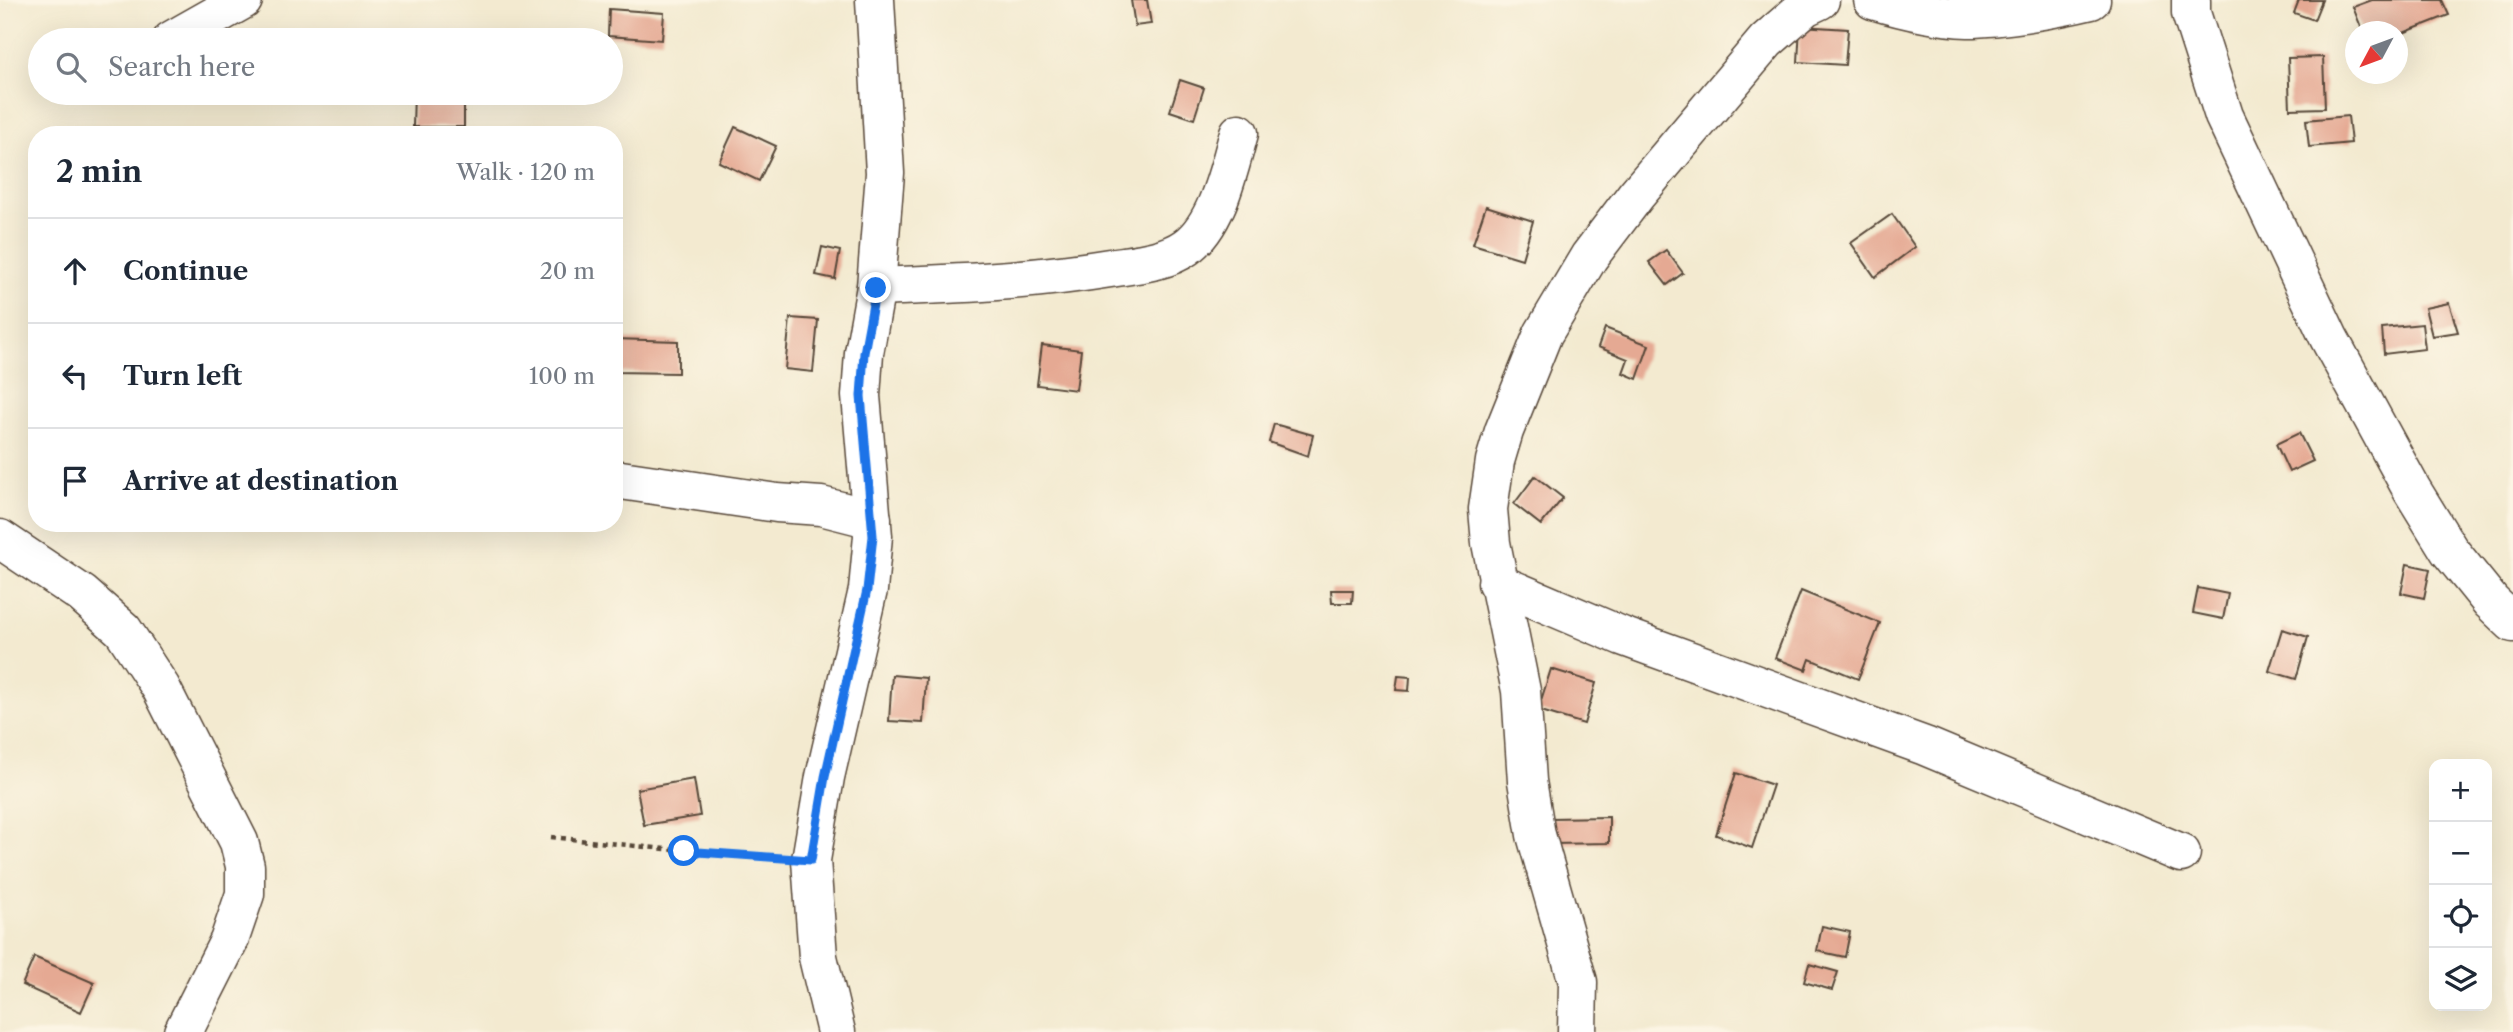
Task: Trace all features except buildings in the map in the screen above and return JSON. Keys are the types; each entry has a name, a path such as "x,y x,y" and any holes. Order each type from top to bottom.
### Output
{"street":[{"path":"193,28 243,0"},
{"path":"836,1032 818,957 811,860 825,777 867,590 873,536 861,396 864,353 876,288 885,173 875,0"},
{"path":"1577,1032 1578,982 1536,835 1527,781 1521,691 1497,583 1488,509 1495,461 1504,430 1543,334 1589,257 1689,131 1766,40 1805,7 1820,0"},
{"path":"1873,0 1970,18 2091,0"},
{"path":"2191,0 2191,13 2224,117 2329,338 2412,490 2449,550 2491,601 2513,622"},
{"path":"876,288 1049,278 1160,260 1186,247 1206,227 1224,186 1239,132"},
{"path":"623,480 777,503 821,506 872,519"},
{"path":"0,539 82,594 123,630 161,688 239,842 245,866 245,894 229,940 183,1032"},
{"path":"1497,583 1622,636 1925,746 2181,853"}],"path":[{"path":"551,837 684,851 811,860"}],"route":[{"path":"684,851 811,860 825,777 867,590 873,536 861,396 864,353 876,288"}]}
